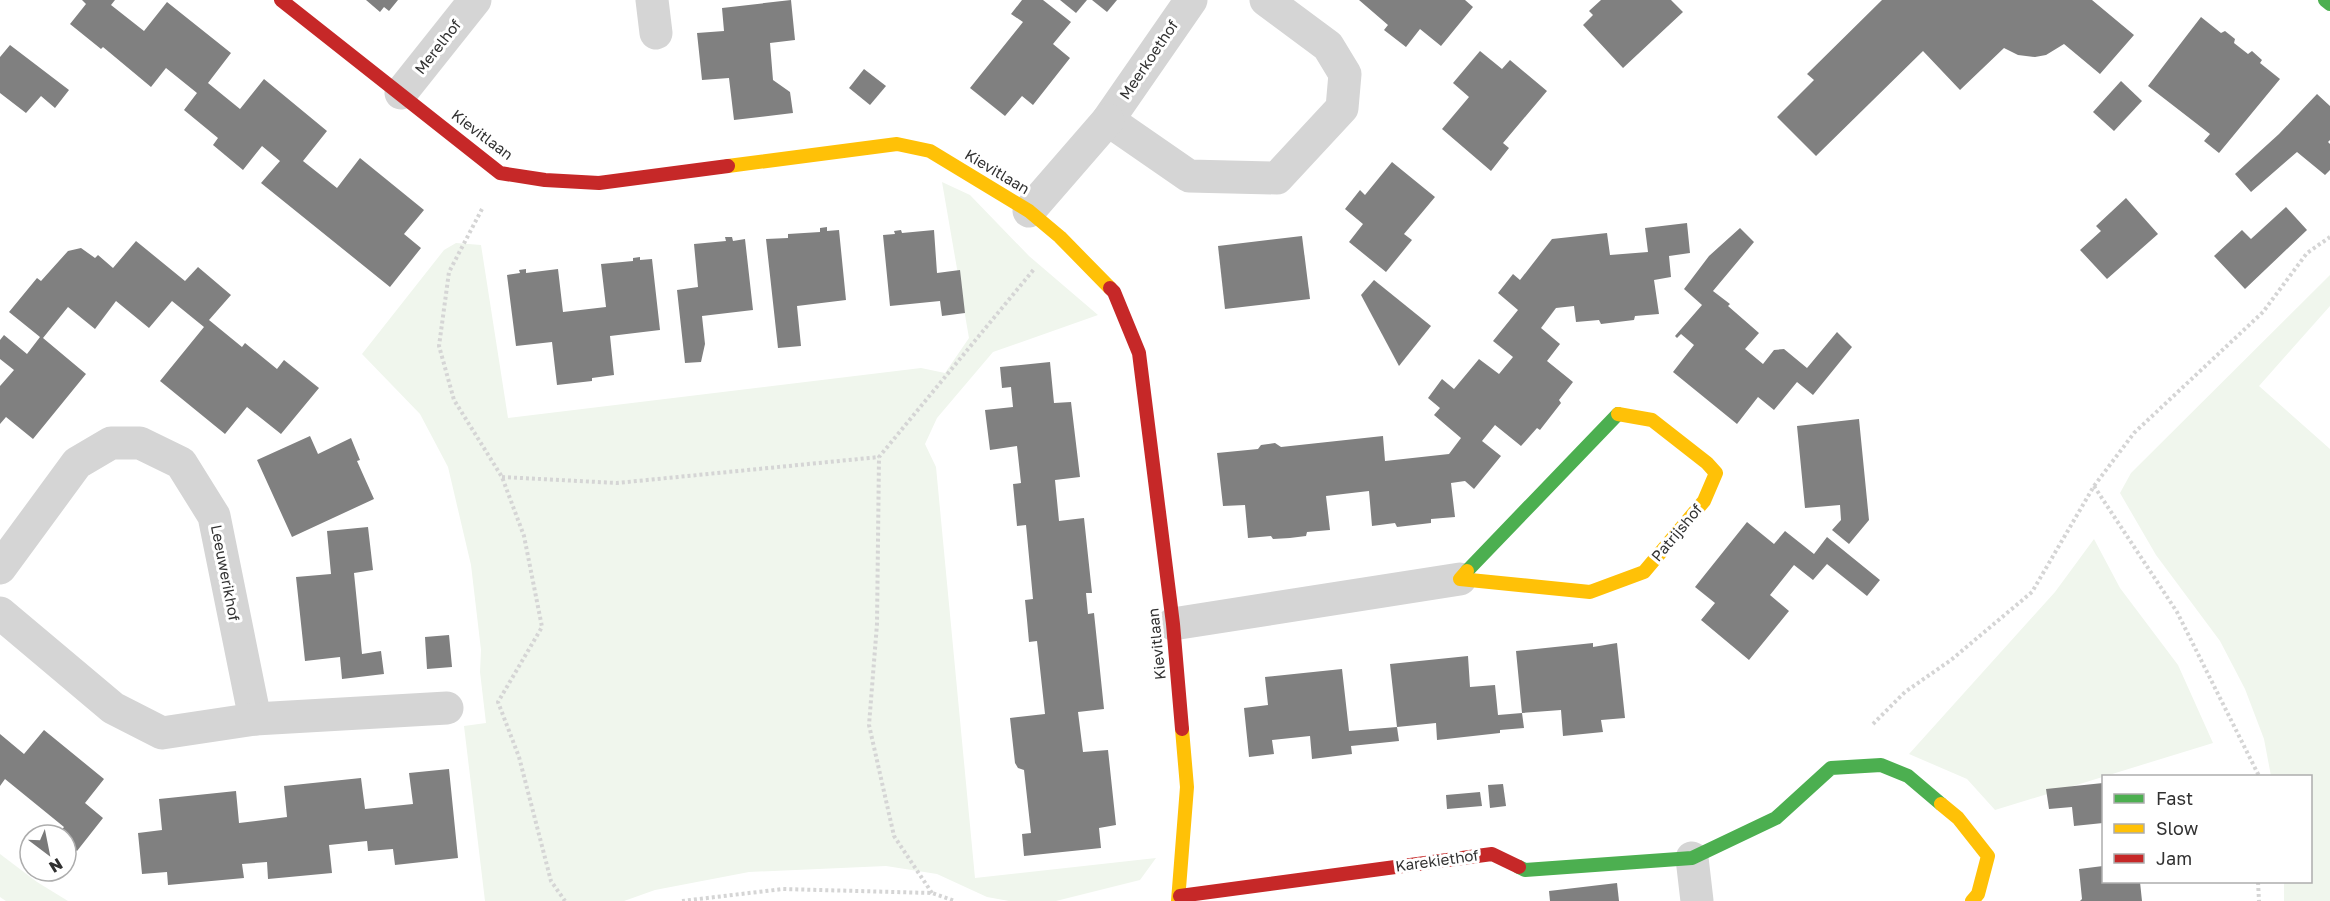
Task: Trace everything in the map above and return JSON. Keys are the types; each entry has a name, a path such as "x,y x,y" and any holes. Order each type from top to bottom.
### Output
{"street":[{"name":"Kievitlaan","path":"281,0 500,173 545,180 599,183 897,144 930,151 1029,211 1060,237 1114,292 1139,353 1173,624 1187,787 1179,899"},
{"name":"Merelhof","path":"401,93 475,0"},
{"path":"652,0 656,33"},
{"name":"Meerkoethof","path":"1029,211 1108,120 1191,0"},
{"path":"1108,120 1189,176 1277,178 1342,108 1345,74 1328,46 1266,0"},
{"path":"2325,0 2330,4"},
{"name":"Patrijshof","path":"1173,624 1460,579 1590,592 1644,572 1704,501 1716,473 1707,463 1652,420 1618,414 1460,579"},
{"name":"Leeuwerikhof","path":"0,568 78,463 111,442 140,443 181,463 214,516 255,719"},
{"path":"0,613 113,708 162,734 255,719 447,708"},
{"path":"1831,768 1881,765 1908,776 1958,818 1988,856 1978,894 1972,901"},
{"name":"Karekiethof","path":"1179,899 1492,854 1526,870 1692,858 1776,818 1831,768"},
{"path":"1692,858 1697,901"}],"path":[{"path":"500,173 449,272 439,346 454,400 502,477 524,536 542,627 498,702 519,757 551,881 565,901"},
{"path":"932,892 894,836 869,726 877,624 879,457 1060,237"},
{"path":"1831,768 1905,692 1951,660 2032,592 2094,486 2134,433 2263,312 2307,253 2330,237"},
{"path":"502,477 617,483 879,457"},
{"path":"2094,486 2176,612 2258,775"},
{"path":"2258,883 2259,901"},
{"path":"682,901 783,889 932,892 956,901"}],"shaded area":[{"path":"942,182 970,195 1029,256 1098,315 993,352 937,418 925,444 936,467 975,878 1156,858 1140,880 1056,901 1009,901 987,897 937,874 886,866 749,872 655,890 624,901 485,901 464,726 486,723 480,672 481,650 471,565 448,467 420,414 362,354 444,250 456,243 481,245 508,418 921,368 945,373 969,338"},
{"path":"2330,275 2330,306 2259,386 2330,449 2330,901 2284,901 2284,883 2312,883 2312,775 2271,775 2264,739 2245,689 2220,641 2156,555 2120,493 2131,473"},
{"path":"2094,539 2120,588 2178,665 2213,743 2109,775 2102,775 2102,777 1995,810 1967,779 1909,754 2055,592"},
{"path":"0,854 18,868 18,883 39,883 68,901 6,901 0,897"}],"building":[{"path":"82,0 115,0 111,5 144,31 167,2 231,53 208,83 240,109 264,79 327,131 303,161 337,188 360,158 424,210 404,234 421,248 390,287 261,183 280,161 262,146 243,170 213,145 218,138 184,110 197,93 166,68 151,87 103,47 101,49 70,24 86,4"},
{"path":"366,0 398,0 389,11 384,7 380,12"},
{"path":"791,0 795,40 770,43 773,80 790,92 793,113 734,120 729,78 702,80 697,33 724,31 722,8"},
{"path":"1022,0 1043,0 1071,22 1053,44 1070,58 1033,105 1022,96 1005,116 970,88 1023,22 1011,14"},
{"path":"1060,0 1087,0 1076,13"},
{"path":"1092,0 1117,0 1107,12"},
{"path":"1359,0 1465,0 1473,7 1441,46 1420,29 1406,47 1384,30 1388,25"},
{"path":"1601,0 1671,0 1683,12 1623,68 1583,25 1593,15 1589,11"},
{"path":"1882,0 2092,0 2134,35 2100,74 2064,44 2046,55 2035,57 2018,55 2004,48 1960,90 1923,51 1816,156 1777,117 1814,80 1807,74"},
{"path":"2201,17 2221,33 2225,31 2235,39 2234,43 2248,54 2252,51 2262,60 2260,63 2280,79 2219,153 2204,141 2210,134 2148,86"},
{"path":"10,45 69,90 55,108 41,96 26,113 0,93 0,57"},
{"path":"1480,51 1502,69 1510,60 1547,91 1503,143 1509,148 1491,171 1442,129 1469,97 1453,83"},
{"path":"864,69 886,86 870,105 849,88"},
{"path":"2121,81 2142,101 2114,131 2093,112"},
{"path":"2317,94 2330,106 2330,140 2328,142 2330,144 2330,170 2325,175 2297,152 2251,192 2235,174 2279,134"},
{"path":"1392,162 1435,197 1404,234 1412,240 1386,272 1349,242 1363,224 1345,209 1360,190 1365,195"},
{"path":"2126,198 2158,234 2107,279 2080,250 2101,231 2096,226"},
{"path":"2286,207 2307,230 2245,289 2214,256 2242,230 2251,239"},
{"path":"1687,223 1690,253 1669,256 1671,277 1654,280 1659,314 1635,316 1634,320 1601,324 1599,320 1576,322 1574,306 1556,308 1541,328 1560,344 1547,361 1573,382 1559,400 1561,403 1540,430 1537,428 1521,446 1495,425 1482,441 1501,456 1474,489 1465,481 1451,483 1455,517 1431,519 1431,523 1397,527 1395,523 1372,526 1369,491 1326,496 1330,530 1307,532 1306,536 1290,538 1273,539 1271,536 1248,538 1245,505 1223,506 1217,453 1258,449 1261,445 1275,443 1281,447 1383,436 1385,461 1449,454 1461,438 1434,415 1440,408 1428,398 1442,379 1454,389 1479,359 1499,374 1513,357 1493,341 1518,310 1498,293 1513,274 1520,280 1552,239 1607,233 1610,255 1648,252 1645,228"},
{"path":"827,227 827,231 839,230 846,300 797,306 801,346 778,348 766,239 788,238 788,234 820,232 820,228"},
{"path":"1740,228 1754,242 1713,291 1730,304 1728,306 1759,333 1745,349 1763,364 1774,350 1784,349 1807,368 1837,332 1852,347 1813,395 1797,382 1774,410 1758,397 1737,424 1673,372 1694,345 1681,334 1677,338 1675,336 1702,305 1684,289 1709,256"},
{"path":"901,230 902,233 934,230 937,273 960,270 965,313 942,316 940,301 890,306 883,235 895,234 894,231"},
{"path":"1302,236 1310,299 1225,309 1218,246"},
{"path":"725,237 732,237 733,241 745,239 753,310 702,316 705,344 701,362 685,363 677,290 698,287 694,244 726,241"},
{"path":"136,241 185,281 198,267 231,295 209,320 242,347 245,343 277,369 284,360 319,388 281,434 247,407 225,434 160,381 204,327 172,301 149,328 116,301 95,329 68,307 43,338 86,374 33,439 6,417 0,424 0,386 14,370 0,359 0,340 4,335 27,354 40,337 9,312 37,278 41,281 68,251 81,248 95,258 98,255 113,268"},
{"path":"640,257 640,260 652,259 660,330 610,336 614,375 592,378 592,381 557,385 552,342 516,346 507,275 520,273 519,270 526,269 526,273 558,269 563,312 606,307 601,264 633,261 633,258"},
{"path":"1374,280 1431,326 1399,366 1361,295"},
{"path":"1050,362 1054,403 1071,402 1080,477 1055,480 1059,521 1084,518 1092,593 1086,593 1088,614 1094,613 1104,709 1078,712 1083,752 1108,750 1116,825 1099,828 1101,848 1024,856 1022,834 1031,833 1024,770 1018,768 1015,763 1010,718 1045,714 1037,641 1029,642 1025,600 1033,599 1026,525 1017,526 1013,484 1021,483 1017,446 990,450 985,410 1013,407 1011,387 1002,388 1000,367"},
{"path":"1859,419 1869,520 1849,544 1832,530 1841,520 1840,505 1805,508 1797,426"},
{"path":"310,436 318,454 351,438 360,460 357,461 374,499 292,537 257,460"},
{"path":"1747,522 1774,544 1785,531 1814,554 1827,537 1880,580 1867,596 1827,564 1813,580 1794,565 1770,595 1789,611 1749,660 1701,620 1715,603 1695,587"},
{"path":"368,527 373,570 354,573 362,654 381,651 384,674 342,679 340,657 305,661 296,577 331,574 327,531"},
{"path":"449,635 452,667 427,669 425,637"},
{"path":"1593,643 1593,647 1617,643 1625,718 1601,720 1603,732 1563,736 1561,710 1522,713 1516,651"},
{"path":"1468,656 1470,687 1495,685 1498,715 1522,713 1524,728 1437,740 1436,723 1397,727 1390,664"},
{"path":"1342,669 1349,731 1397,727 1399,741 1351,746 1352,754 1312,759 1310,736 1272,740 1274,754 1249,757 1244,708 1268,705 1265,677"},
{"path":"44,730 104,779 85,803 103,818 78,850 78,823 59,823 5,779 0,786 0,734 24,754"},
{"path":"449,769 458,858 395,865 393,849 368,851 367,841 329,845 332,873 268,879 267,862 242,864 244,878 168,885 167,872 142,874 138,833 162,830 159,799 236,791 239,823 287,817 284,786 361,778 365,809 413,804 409,773"},
{"path":"2102,783 2102,823 2074,826 2072,807 2049,809 2046,789"},
{"path":"1503,784 1506,806 1490,808 1488,785"},
{"path":"1480,792 1482,806 1447,809 1446,795"},
{"path":"2102,866 2102,883 2140,883 2142,901 2080,901 2082,899 2079,869"},
{"path":"1617,883 1619,901 1550,901 1549,891"}],"traffic: fast":[{"path":"2325,0 2330,4"},
{"path":"1467,571 1618,414"},
{"path":"1519,867 1525,870 1692,858 1776,818 1831,768 1881,765 1908,776 1941,804"}],"traffic: slow":[{"path":"728,166 897,144 930,151 1029,211 1060,237 1110,288"},
{"path":"1467,571 1460,579 1590,592 1644,572 1704,501 1716,473 1707,463 1652,420 1618,414"},
{"path":"1178,901 1187,787 1182,729"},
{"path":"1941,804 1958,818 1988,856 1978,894 1972,901"}],"traffic: jam":[{"path":"281,0 500,173 545,180 599,183 728,166"},
{"path":"1110,288 1114,292 1139,353 1173,624 1182,729"},
{"path":"1180,896 1492,854 1519,867"}]}
